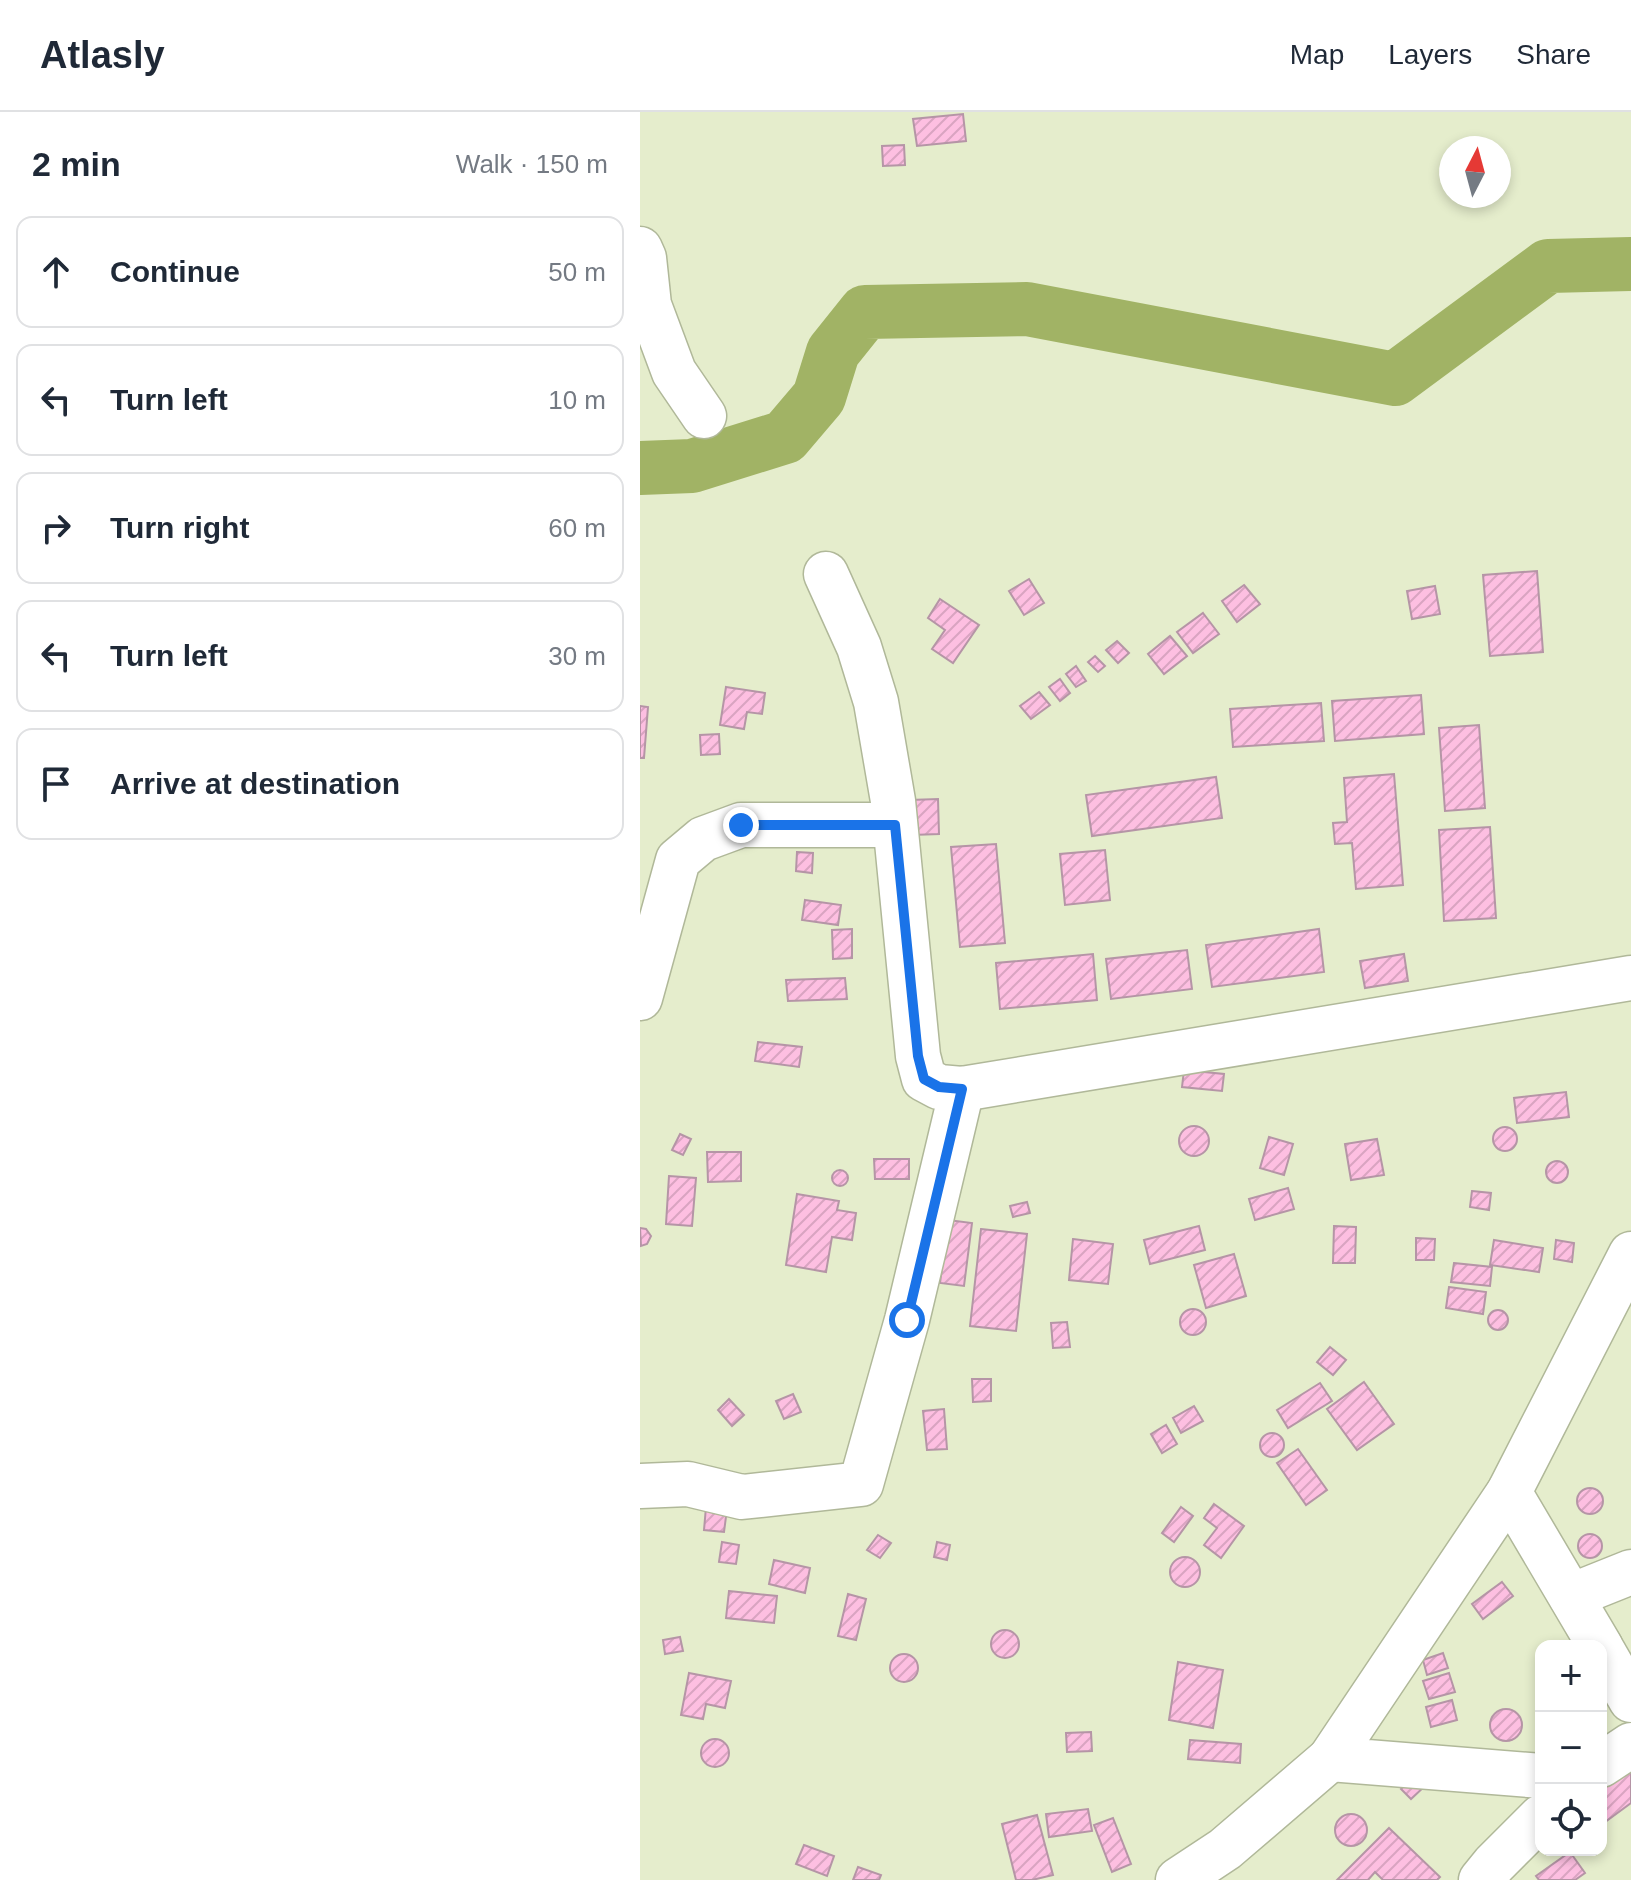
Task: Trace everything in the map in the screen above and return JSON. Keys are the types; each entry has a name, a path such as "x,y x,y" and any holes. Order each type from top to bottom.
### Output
{"street":[{"path":"640,249 644,258 649,305 674,372 704,416"},
{"path":"826,574 859,647 876,702 895,825 918,1056 924,1079 939,1087 962,1089 1631,978"},
{"path":"640,998 659,860 741,825 895,825"},
{"path":"640,1486 688,1484 742,1497 861,1484 907,1320 962,1089"},
{"path":"1178,1880 1225,1849 1330,1759 1509,1492 1631,1254"},
{"path":"1509,1492 1596,1640"},
{"path":"1571,1596 1631,1572"},
{"path":"1607,1659 1631,1700"},
{"path":"1607,1761 1631,1745"},
{"path":"1330,1759 1535,1776"},
{"path":"1481,1880 1535,1823"}],"building":[{"path":"963,114 966,141 917,146 913,119"},
{"path":"904,145 905,165 883,166 882,146"},
{"path":"1537,571 1543,652 1490,656 1483,575"},
{"path":"1029,579 1044,603 1024,615 1009,591"},
{"path":"1244,585 1260,604 1237,622 1222,601"},
{"path":"1435,586 1440,614 1412,619 1407,591"},
{"path":"940,599 979,625 953,663 932,649 945,630 928,618"},
{"path":"1203,613 1219,634 1193,653 1177,632"},
{"path":"1170,636 1187,656 1164,674 1148,654"},
{"path":"1117,641 1129,653 1118,663 1106,650"},
{"path":"1095,656 1105,666 1098,672 1088,662"},
{"path":"1076,666 1086,681 1076,687 1066,674"},
{"path":"1060,679 1070,693 1060,701 1049,687"},
{"path":"726,687 765,693 762,714 747,712 744,729 720,725"},
{"path":"1039,692 1050,705 1031,719 1020,706"},
{"path":"1421,695 1424,734 1335,741 1332,701"},
{"path":"1321,703 1324,741 1233,747 1230,709"},
{"path":"640,706 648,707 644,758 640,758"},
{"path":"1479,725 1485,808 1445,811 1439,728"},
{"path":"719,734 720,754 701,755 700,735"},
{"path":"1394,774 1403,885 1356,889 1352,843 1335,844 1333,823 1347,822 1344,778"},
{"path":"1216,777 1222,818 1092,836 1086,795"},
{"path":"938,799 939,834 912,835 910,800"},
{"path":"1490,827 1496,918 1444,921 1439,830"},
{"path":"996,844 1005,943 960,947 951,847"},
{"path":"1105,850 1110,900 1065,905 1060,854"},
{"path":"797,852 813,853 812,873 796,871"},
{"path":"805,900 841,905 838,925 802,920"},
{"path":"852,929 852,958 833,959 832,930"},
{"path":"1319,929 1324,972 1212,987 1206,945"},
{"path":"1187,950 1192,989 1111,999 1106,959"},
{"path":"1093,954 1097,1000 1000,1009 996,963"},
{"path":"1404,954 1408,981 1365,988 1360,961"},
{"path":"845,978 847,999 788,1001 786,980"},
{"path":"758,1042 802,1047 799,1067 755,1061"},
{"path":"1184,1070 1224,1074 1222,1091 1182,1087"},
{"path":"1566,1092 1569,1117 1517,1123 1514,1098"},
{"path":"1194,1126 1204,1131 1209,1141 1204,1151 1194,1156 1184,1151 1179,1141 1184,1131"},
{"path":"1505,1127 1514,1130 1517,1139 1514,1148 1505,1151 1496,1148 1493,1139 1496,1130"},
{"path":"680,1134 691,1139 683,1155 672,1150"},
{"path":"1269,1137 1293,1144 1284,1175 1260,1168"},
{"path":"1377,1139 1384,1175 1351,1180 1345,1144"},
{"path":"707,1152 741,1152 741,1181 708,1182"},
{"path":"874,1159 909,1159 909,1179 875,1179"},
{"path":"1557,1161 1565,1164 1568,1172 1565,1180 1557,1183 1549,1180 1546,1172 1549,1164"},
{"path":"840,1170 848,1178 840,1186 832,1178"},
{"path":"669,1176 696,1178 692,1226 666,1224"},
{"path":"1288,1188 1294,1209 1255,1220 1249,1199"},
{"path":"1472,1191 1491,1193 1489,1210 1470,1207"},
{"path":"797,1194 839,1201 837,1210 856,1213 852,1240 832,1237 826,1272 786,1265"},
{"path":"1027,1202 1030,1213 1013,1217 1010,1206"},
{"path":"948,1220 972,1223 964,1286 940,1283"},
{"path":"1199,1226 1205,1250 1150,1264 1144,1240"},
{"path":"1334,1226 1356,1227 1355,1263 1333,1263"},
{"path":"640,1228 646,1229 651,1236 647,1244 641,1246"},
{"path":"981,1229 1027,1234 1016,1331 970,1326"},
{"path":"1416,1238 1435,1239 1434,1260 1416,1260"},
{"path":"1073,1239 1113,1244 1108,1284 1069,1280"},
{"path":"1494,1240 1543,1248 1539,1272 1490,1265"},
{"path":"1556,1240 1574,1243 1572,1262 1554,1259"},
{"path":"1234,1254 1246,1296 1206,1308 1194,1265"},
{"path":"1454,1263 1492,1267 1490,1286 1451,1282"},
{"path":"1449,1287 1486,1292 1483,1314 1446,1308"},
{"path":"1193,1309 1202,1313 1206,1322 1202,1331 1193,1335 1184,1331 1180,1322 1184,1313"},
{"path":"1498,1310 1505,1313 1508,1320 1505,1327 1498,1330 1491,1327 1488,1320 1491,1313"},
{"path":"1067,1322 1070,1347 1053,1348 1051,1323"},
{"path":"1330,1347 1346,1360 1333,1375 1317,1362"},
{"path":"972,1379 991,1379 991,1401 973,1402"},
{"path":"1364,1382 1394,1424 1357,1450 1327,1409"},
{"path":"1320,1383 1332,1401 1288,1428 1277,1410"},
{"path":"793,1394 801,1412 784,1419 776,1401"},
{"path":"729,1399 744,1415 732,1426 718,1410"},
{"path":"1194,1406 1203,1421 1181,1433 1173,1418"},
{"path":"944,1409 947,1449 927,1450 923,1411"},
{"path":"1166,1425 1177,1444 1162,1453 1151,1434"},
{"path":"1272,1433 1283,1440 1284,1445 1277,1456 1272,1457 1261,1450 1260,1445 1267,1434"},
{"path":"1298,1449 1327,1490 1306,1505 1277,1463"},
{"path":"1590,1488 1599,1492 1603,1501 1599,1510 1590,1514 1581,1510 1577,1501 1581,1492"},
{"path":"1214,1504 1244,1526 1221,1558 1204,1545 1217,1528 1204,1518"},
{"path":"706,1507 727,1509 724,1532 704,1530"},
{"path":"1181,1507 1193,1516 1174,1542 1162,1533"},
{"path":"1585,1534 1595,1534 1602,1541 1602,1551 1595,1558 1585,1558 1578,1551 1578,1541"},
{"path":"878,1535 891,1543 880,1558 867,1550"},
{"path":"722,1542 739,1545 736,1564 719,1562"},
{"path":"937,1542 950,1545 947,1560 934,1557"},
{"path":"1185,1557 1191,1558 1199,1566 1199,1578 1191,1586 1185,1587 1179,1586 1171,1578 1170,1572 1171,1566 1179,1558"},
{"path":"774,1560 810,1568 805,1593 769,1584"},
{"path":"1502,1582 1513,1596 1483,1619 1472,1604"},
{"path":"729,1591 777,1596 774,1623 726,1618"},
{"path":"848,1594 866,1599 856,1640 838,1636"},
{"path":"1005,1630 1015,1634 1019,1644 1015,1654 1005,1658 995,1654 991,1644 995,1634"},
{"path":"680,1637 683,1651 665,1654 663,1640"},
{"path":"1443,1653 1448,1668 1427,1675 1423,1660"},
{"path":"904,1654 914,1658 918,1668 914,1678 904,1682 894,1678 890,1668 894,1658"},
{"path":"1178,1662 1223,1670 1213,1728 1169,1720"},
{"path":"689,1673 731,1681 725,1708 706,1704 703,1719 681,1715"},
{"path":"1449,1673 1455,1692 1429,1699 1423,1681"},
{"path":"1452,1700 1457,1720 1431,1727 1426,1707"},
{"path":"1506,1709 1517,1714 1522,1725 1517,1736 1506,1741 1495,1736 1490,1725 1495,1714"},
{"path":"1091,1732 1092,1751 1067,1752 1066,1733"},
{"path":"715,1739 725,1743 729,1753 725,1763 715,1767 705,1763 701,1753 705,1743"},
{"path":"1190,1740 1241,1744 1240,1763 1188,1759"},
{"path":"1631,1768 1631,1803 1607,1821 1607,1786"},
{"path":"1416,1774 1426,1785 1411,1799 1401,1789"},
{"path":"1088,1809 1092,1831 1049,1837 1046,1814"},
{"path":"1351,1814 1362,1819 1367,1830 1362,1841 1351,1846 1340,1841 1335,1830 1340,1819"},
{"path":"1037,1815 1053,1875 1016,1880 1002,1824"},
{"path":"1113,1818 1131,1864 1112,1872 1094,1825"},
{"path":"1389,1828 1440,1877 1437,1880 1383,1880 1375,1872 1368,1880 1337,1880"},
{"path":"804,1845 834,1856 827,1876 796,1864"},
{"path":"1564,1856 1573,1856 1585,1873 1575,1880 1539,1880 1536,1876"},
{"path":"858,1867 881,1875 879,1880 853,1880"}],"waterway":[{"path":"640,468 692,466 785,437 819,397 833,352 865,312 1027,309 1395,379 1548,266 1631,264"}],"route":[{"path":"741,825 895,825 918,1056 924,1079 939,1087 962,1089 907,1320"}]}
